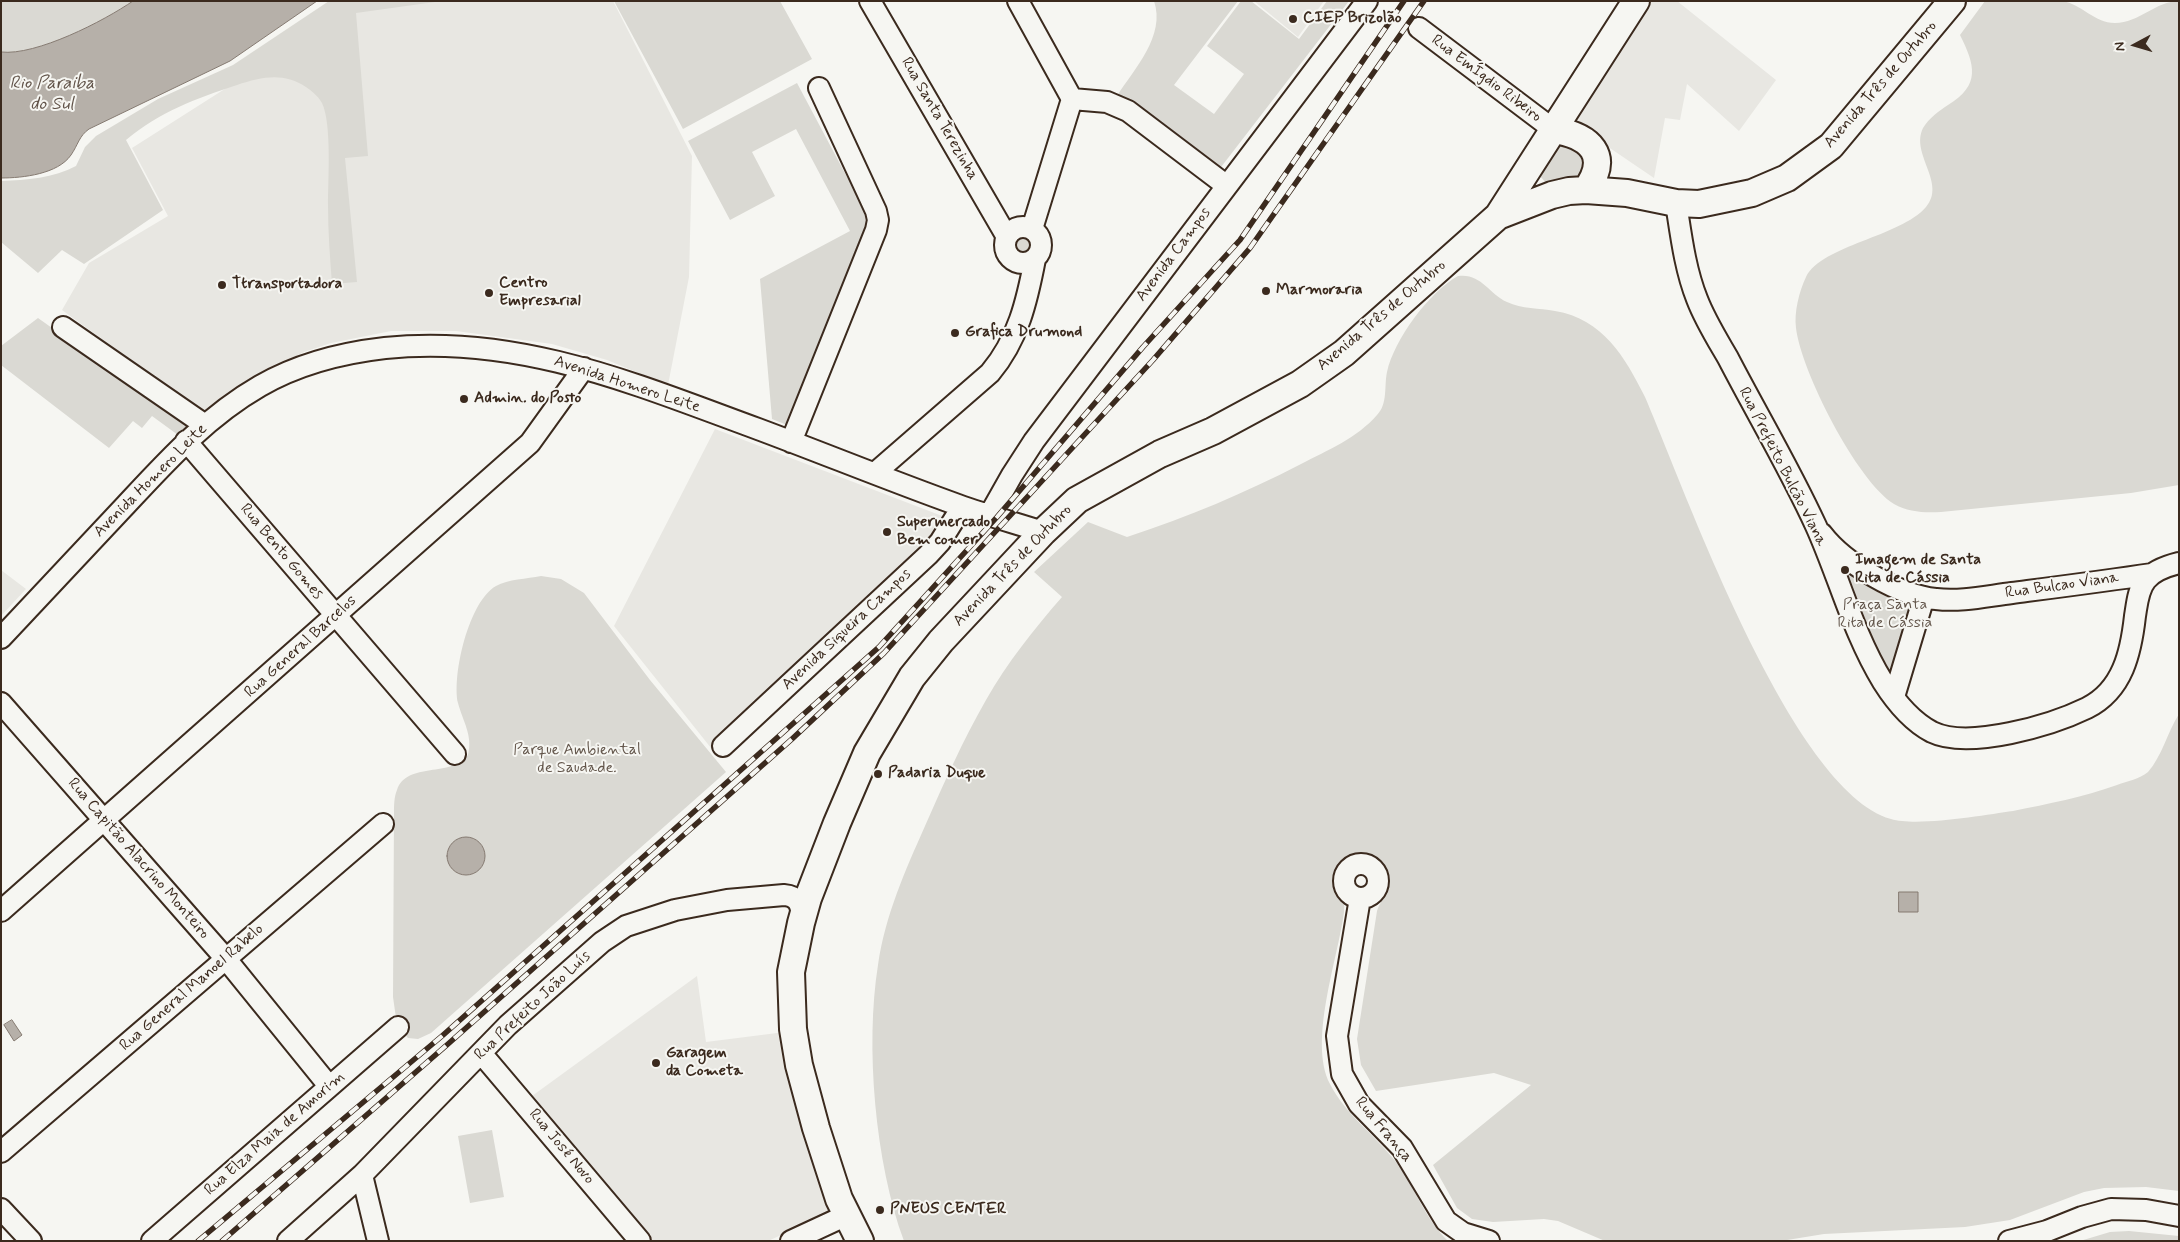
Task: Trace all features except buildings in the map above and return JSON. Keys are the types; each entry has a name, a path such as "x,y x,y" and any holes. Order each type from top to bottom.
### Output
{"main road":[{"path":"1498,216 1636,1"},
{"name":"Avenida Três de Outubro","path":"860,1241 847,1215 816,1128 799,1065 793,1029 791,972 805,897 868,753 912,676 941,641 1043,532 1076,500 1160,454 1262,405 1308,379 1344,353 1498,216 1552,195 1586,190 1627,193 1676,203 1699,204 1752,193 1787,178 1831,146 1952,1"},
{"path":"1554,130 1580,136 1595,150 1597,160 1596,172 1586,190"},
{"path":"1532,162 1535,179 1544,190 1552,195"}],"street":[{"name":"Rua Santa Terezinha","path":"870,1 1007,237"},
{"path":"1018,1 1072,99 1032,229"},
{"name":"Avenida Campos","path":"990,514 1034,441 1366,1"},
{"name":"Rua EmÍgdio Ribeiro","path":"1419,28 1554,130"},
{"path":"791,442 876,230 878,220 876,211 819,88"},
{"path":"1072,99 1107,102 1128,111 1227,186"},
{"name":"Rua Prefeito Bulcão Viana","path":"1676,203 1683,246 1697,299 1816,527 1862,641 1894,698 1914,720 1932,732 1967,738 2027,730 2061,719 2090,706 2112,688 2124,668 2131,646 2141,588 2149,576"},
{"path":"1026,227 1032,229 1040,238 1041,249 1028,261 1015,262 1007,254 1007,237 1015,229 1026,227"},
{"path":"875,472 990,373 1011,344 1027,299 1028,261"},
{"path":"63,327 205,425"},
{"name":"Avenida Homero Leite","path":"1,638 186,441 233,403 276,378 312,362 357,352 424,345 492,348 584,368 875,472 962,507 990,514 1043,532"},
{"name":"Rua General Barcelos","path":"1,911 105,821 530,443 584,368"},
{"name":"Rua Bento Gomes","path":"186,441 455,754"},
{"name":"Avenida Siqueira Campos","path":"723,746 928,555 940,542 962,507"},
{"name":"Rua Bulcao Viana","path":"1816,527 1831,545 1851,561 1896,586 1924,597 1957,600 2149,576 2179,564"},
{"path":"1894,698 1924,597"},
{"name":"Rua Capitão Alacrino Monteiro","path":"1,704 226,959 329,1086"},
{"name":"Rua General Manoel Rabelo","path":"1,1152 383,824"},
{"name":"Rua Prefeito João Luís","path":"304,1226 362,1175 481,1053 574,966 626,926 675,910 727,900 805,897"},
{"name":"Rua França","path":"1360,898 1337,1036 1342,1074 1360,1104 1402,1148 1446,1221 1463,1233 1489,1241"},
{"name":"Rua Elza Maia de Amorim","path":"152,1241 398,1027"},
{"name":"Rua José Novo","path":"481,1053 640,1241"},
{"path":"362,1175 378,1241"},
{"path":"1,1209 31,1241"},
{"path":"2009,1241 2048,1232 2082,1217 2111,1209 2146,1210 2179,1216"},
{"path":"791,1241 847,1215"},
{"path":"279,1241 304,1226"},
{"path":"288,1241 304,1226"}],"shaded area":[{"path":"363,1 613,1 692,156 689,277 668,385 607,360 552,344 456,331 391,331 331,343 304,352 243,383 203,413 62,310 89,263 168,216 132,148"},
{"name":"CIEP Brizolão","path":"1254,1 1324,1 1298,37"},
{"path":"1651,1 1677,1 1776,80 1739,131 1687,84 1680,120 1665,118 1654,178 1573,123"},
{"path":"715,429 950,519 711,748 614,626"},
{"path":"1,570 26,589 1,616"},
{"path":"697,976 706,1042 785,1032 791,1088 798,1118 834,1211 768,1241 648,1241 532,1096"}],"green space":[{"path":"1,1 133,1 88,27 50,43 16,52 1,52"},
{"path":"329,1 442,1 356,13 368,156 345,158 357,282 332,284 328,215 328,138 322,103 306,87 289,79 281,78 272,77 255,80 193,101 152,121 126,140 163,210 84,264 62,250 38,273 1,242 1,181 49,176 76,166 85,147 96,136 158,99 233,65"},
{"path":"614,1 780,1 812,59 683,129"},
{"path":"1154,1 1238,1 1174,85 1214,114 1244,74 1207,46 1241,1 1251,1 1299,39 1327,1 1349,1 1218,171 1117,96 1146,52 1152,39 1156,27 1157,14"},
{"path":"1985,1 2062,1 2076,6 2101,20 2115,23 2132,20 2163,4 2179,1 2179,485 2131,493 1941,512 1922,512 1905,509 1894,504 1879,492 1864,473 1833,424 1808,370 1796,328 1798,302 1806,277 1815,266 1828,257 1899,226 1926,207 1931,198 1933,188 1921,148 1920,138 1923,128 1928,121 1959,97 1966,90 1970,82 1972,74 1971,65 1960,35"},
{"path":"797,83 873,226 792,427 772,419 760,279 850,231 796,129 752,152 775,196 730,220 688,141"},
{"path":"1578,141 1589,179 1548,185 1539,175 1551,142"},
{"path":"1023,230 1034,234 1038,245 1034,256 1023,260 1012,256 1008,245 1012,234"},
{"path":"1458,276 1466,276 1479,281 1507,302 1572,315 1599,331 1620,354 1645,397 1714,565 1746,633 1780,698 1816,754 1853,796 1891,819 1917,822 1951,820 2013,811 2078,797 2133,780 2148,772 2157,759 2179,714 2179,1191 2146,1187 2104,1188 2084,1192 2010,1220 1965,1227 1824,1234 1781,1241 1605,1241 1558,1221 1544,1219 1493,1222 1472,1219 1457,1208 1433,1165 1531,1085 1494,1073 1376,1091 1361,1065 1357,1039 1377,911 1384,895 1385,884 1381,868 1370,858 1363,856 1345,860 1338,872 1344,912 1323,1023 1322,1046 1324,1066 1336,1095 1396,1162 1426,1213 1448,1241 904,1241 886,1176 875,1104 872,1031 874,997 881,947 885,929 903,877 969,731 994,686 1012,660 1062,597 1034,572 1088,522 1127,537 1237,495 1280,475 1351,437 1369,423 1383,406 1387,372 1391,359 1414,318 1436,293"},
{"path":"38,318 188,425 178,435 152,416 142,428 133,421 109,448 1,365 1,346"},
{"name":"Praça Santa Rita de Cássia","path":"1830,555 1914,602 1894,681 1888,674"},
{"name":"Parque Ambiental de Saudade.","path":"541,576 561,579 584,593 650,680 726,772 431,1033 418,1039 408,1038 397,1025 393,997 394,807 396,793 402,781 410,776 420,772 452,766 461,762 468,755 469,741 467,729 458,703 457,690 460,657 471,622 486,594 496,586"},
{"path":"492,1130 504,1197 470,1203 458,1136"},
{"path":"2129,1231 2179,1236 2179,1241 2080,1241 2110,1232"}],"water":[{"name":"Rio Paraiba do Sul","path":"133,1 317,1 230,61 89,129 71,155 58,167 29,176 1,178 1,52 32,49 69,36"},
{"path":"466,837 479,843 485,856 479,869 466,875 453,869 447,856 453,843"},
{"path":"1899,892 1918,892 1918,912 1899,912"},
{"path":"12,1020 22,1035 14,1041 4,1025"}],"railway":[{"path":"198,1241 442,1036 879,647 997,517 1143,347 1240,240 1404,1"},
{"path":"222,1241 448,1044 792,739 884,653 1153,360 1250,248 1424,1"}],"place":[{"name":"CIEP Brizolão","path":"1293,19"},
{"name":"Ttransportadora","path":"222,285"},
{"name":"Marmoraria","path":"1266,291"},
{"name":"Centro Empresarial","path":"489,293"},
{"name":"Grafica Drumond","path":"955,333"},
{"name":"Admin. do Posto","path":"464,399"},
{"name":"Supermercado Bem comer","path":"887,532"},
{"name":"Imagem de Santa Rita de Cássia","path":"1845,570"},
{"name":"Padaria Duque","path":"878,774"},
{"name":"Garagem da Cometa","path":"656,1063"},
{"name":"PNEUS CENTER","path":"880,1210"}]}
